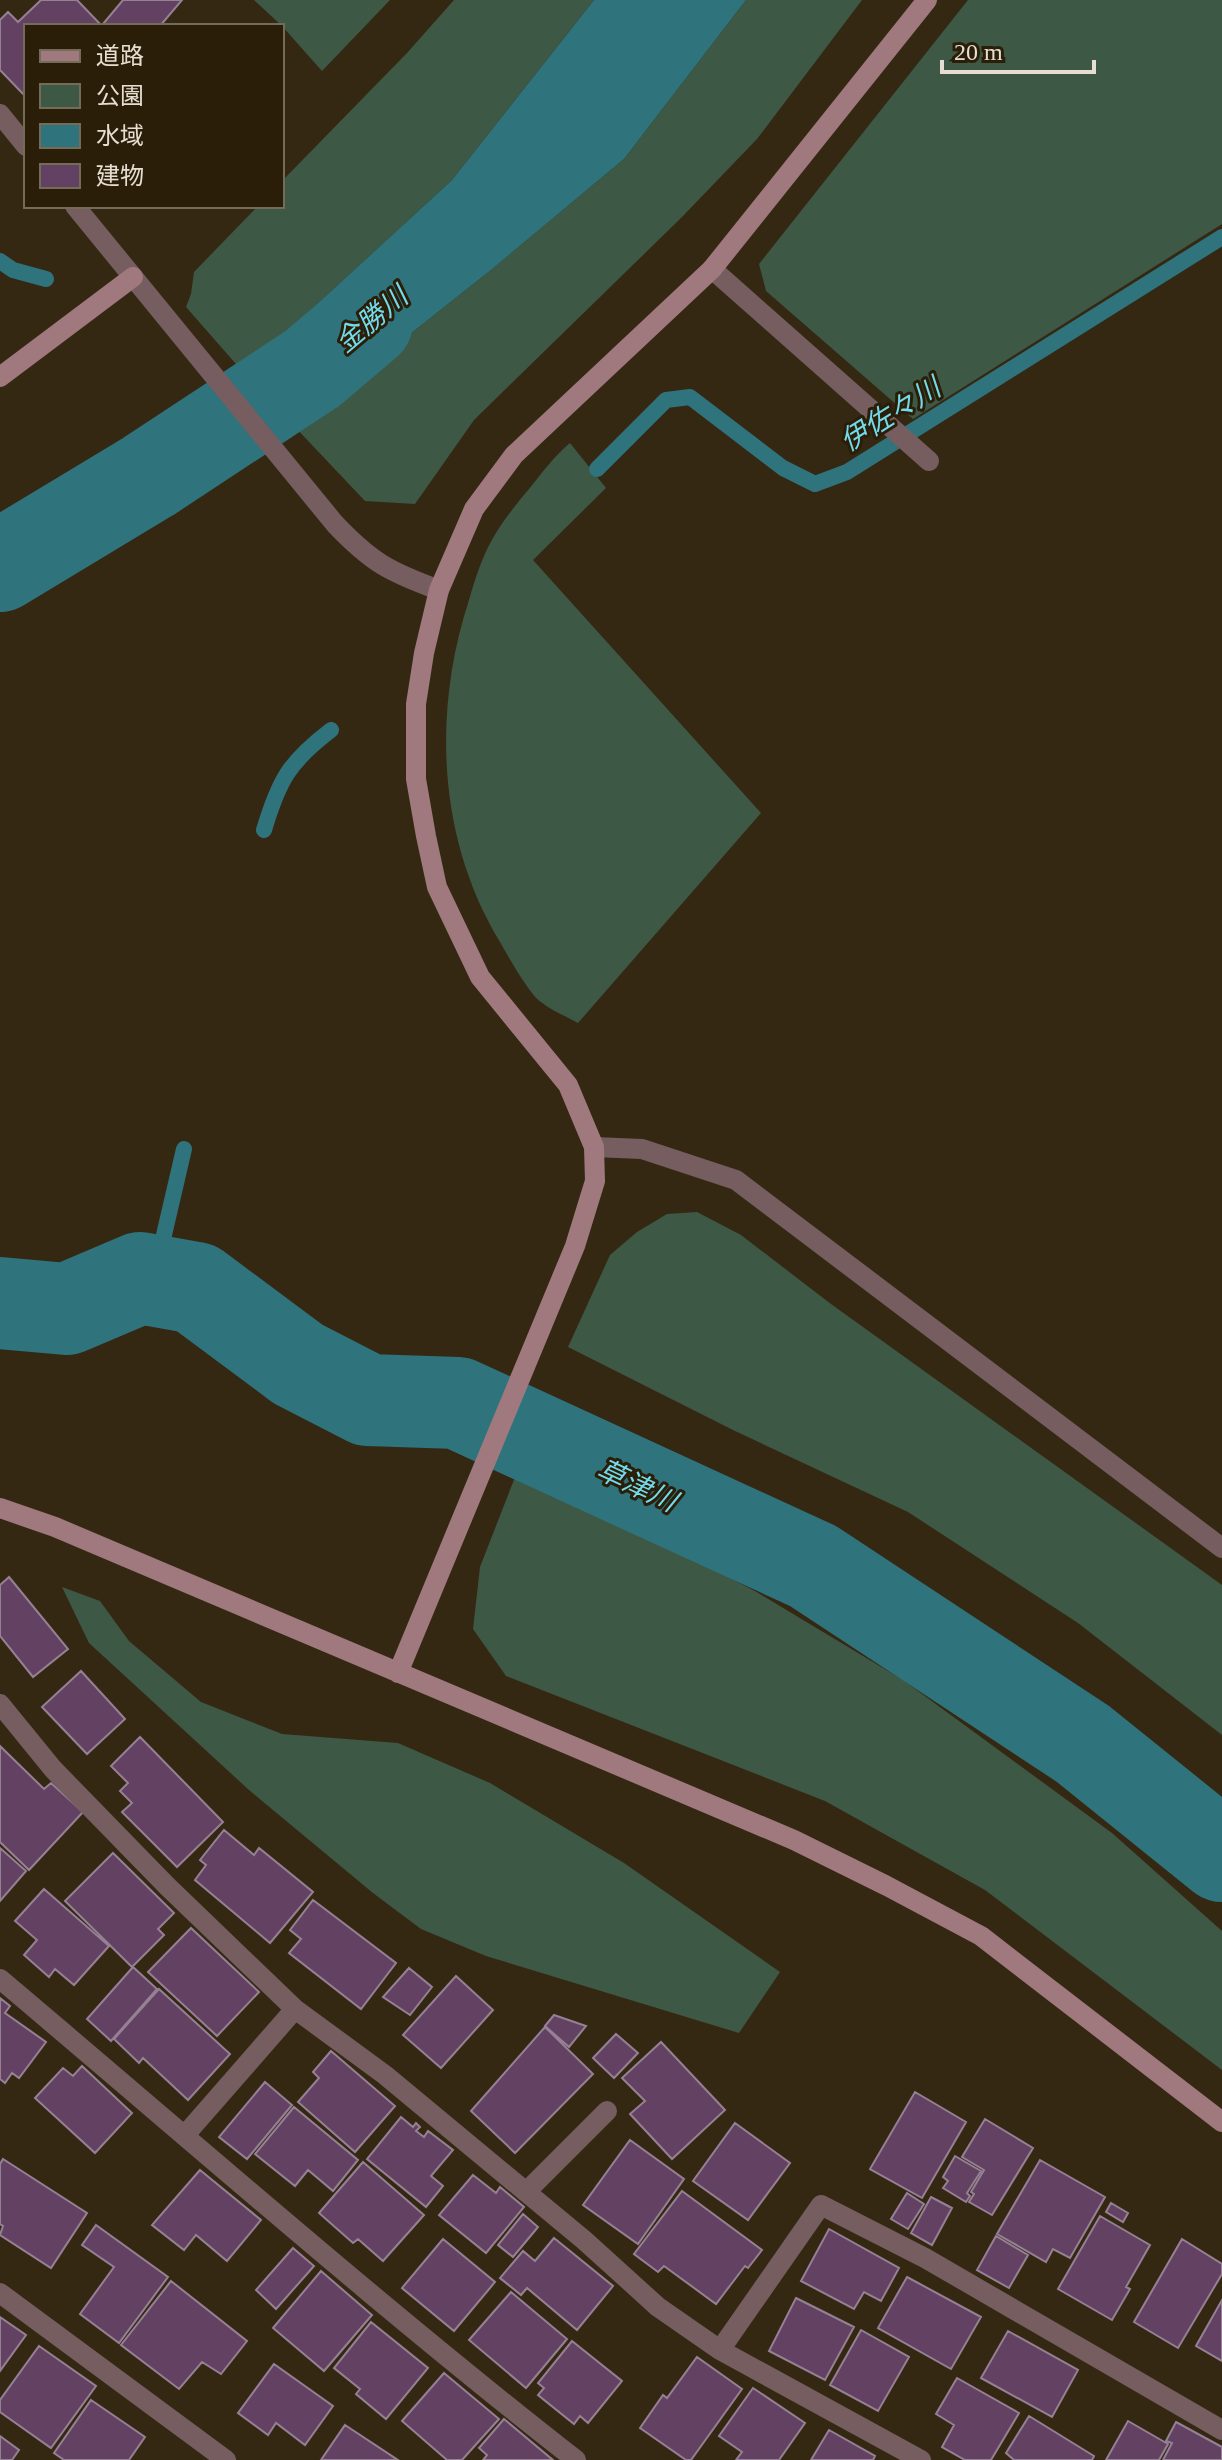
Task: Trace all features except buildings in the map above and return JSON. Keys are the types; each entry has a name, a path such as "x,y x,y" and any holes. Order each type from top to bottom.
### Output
{"street":[{"path":"398,1673 575,1246 595,1181 594,1147 568,1085 480,977 437,887 416,779 416,704 439,590 474,509 514,455 712,269 927,0"},
{"path":"0,114 24,144"},
{"path":"77,208 335,524 362,552 395,574 439,590"},
{"path":"712,269 929,461"},
{"path":"0,377 133,277"},
{"path":"594,1147 642,1149 736,1180 1222,1548"},
{"path":"0,1508 55,1527 794,1840 887,1886 967,1929 1087,2015 1222,2122"},
{"path":"0,1704 53,1769 167,1886 295,2009 385,2075 658,2307 720,2350 921,2460"},
{"path":"0,1979 353,2282 576,2460"},
{"path":"185,2135 295,2009"},
{"path":"526,2192 607,2111"},
{"path":"720,2350 821,2205 925,2258 1222,2430"},
{"path":"0,2293 226,2460"}],"green space":[{"path":"254,0 390,0 322,71 284,28 284,24 280,24"},
{"path":"454,0 594,0 452,180 243,372 186,307 194,272 256,208 284,208 284,179 407,53"},
{"path":"746,0 862,0 757,139 682,217 474,420 415,504 365,501 294,426 491,270 624,159"},
{"path":"968,0 1222,0 1222,224 913,419 766,291 759,264"},
{"path":"570,443 606,488 533,560 761,813 578,1023 536,998 508,956 479,903 453,819 447,775 446,731 457,643 485,553 515,507 553,459"},
{"path":"697,1212 741,1235 831,1304 1222,1585 1222,1735 1078,1623 908,1512 735,1431 568,1347 610,1255 637,1232 667,1214"},
{"path":"517,1472 592,1506 755,1591 903,1680 1112,1833 1222,1931 1222,2070 985,1890 825,1801 506,1676 473,1629 480,1567"},
{"path":"62,1587 100,1601 129,1641 201,1702 282,1734 398,1743 490,1783 624,1863 780,1972 739,2033 486,1956 421,1929 249,1790 89,1643"}],"water":[{"path":"594,0 746,0 624,159 491,270 294,426 243,372 452,180"}],"waterway":[{"name":"伊佐々川","path":"597,469 666,400 690,397 783,468 815,484 847,472 1222,237"},
{"name":"伊佐々川","path":"0,261 13,270 46,279"},
{"name":"金勝川","path":"0,566 149,476 313,368 367,322"},
{"name":"伊佐々川","path":"264,830 287,773 305,752 331,730"},
{"name":"伊佐々川","path":"140,1278 157,1265 184,1149"},
{"name":"草津川","path":"0,1303 67,1309 140,1278 196,1288 298,1364 368,1400 458,1403 813,1566 1083,1744 1222,1856"}]}
